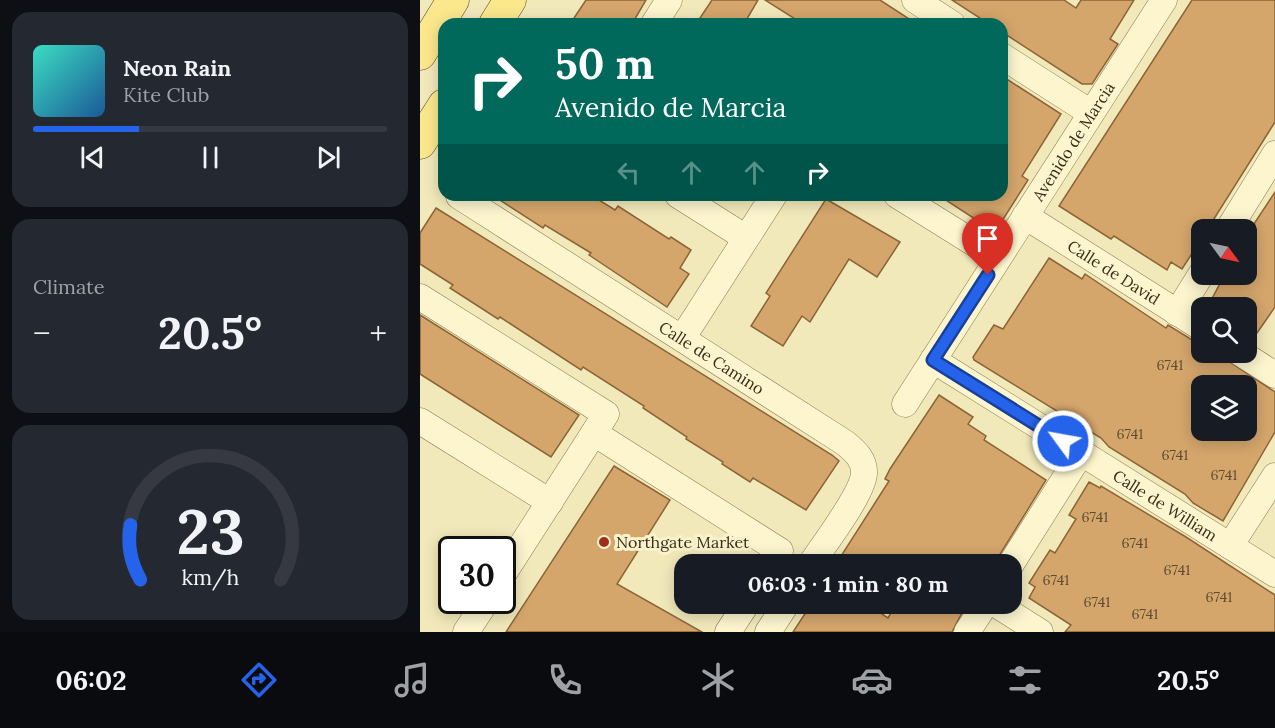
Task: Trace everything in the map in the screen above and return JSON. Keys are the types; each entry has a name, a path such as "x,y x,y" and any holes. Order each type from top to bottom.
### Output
{"main road":[{"path":"442,18 453,0"},
{"path":"499,18 510,0"},
{"path":"420,54 438,25"},
{"path":"420,143 438,114"}],"street":[{"path":"658,18 669,0"},
{"path":"915,0 943,18"},
{"name":"Avenido de Marcia","path":"905,404 1164,0"},
{"path":"1008,60 1091,113"},
{"path":"1235,219 1275,154"},
{"name":"Calle de Camino","path":"467,201 846,442 859,455 864,472 860,488 817,554"},
{"path":"687,201 746,238"},
{"path":"683,337 770,201"},
{"path":"907,201 998,258"},
{"name":"Calle de David","path":"1026,216 1191,321"},
{"path":"1177,313 1194,285"},
{"path":"420,297 606,414 516,554"},
{"name":"Calle de William","path":"933,360 1275,574"},
{"path":"1256,363 1275,375"},
{"path":"420,421 550,502"},
{"path":"594,433 780,551 778,554"},
{"path":"1017,554 1081,453"},
{"path":"1230,546 1275,476"},
{"path":"466,632 478,614"},
{"path":"728,632 740,614"},
{"path":"768,632 780,614"},
{"path":"968,632 979,614"},
{"path":"1011,614 1040,632"}],"building":[{"path":"586,0 646,0 636,18 574,18"},
{"path":"712,0 758,0 748,18 700,18"},
{"path":"765,0 880,0 908,18 794,18"},
{"path":"952,0 1064,0 1076,8 1081,0 1134,0 1110,39 1118,44 1092,84 1082,84 1008,36 1008,18 980,18"},
{"path":"1192,0 1275,0 1275,122 1214,219 1191,219 1191,255 1182,269 1171,262 1167,270 1114,236 1111,239 1059,206"},
{"path":"1008,80 1061,114 1022,176 1028,180 995,232 947,201 1008,201"},
{"path":"1275,192 1275,307 1257,333 1257,297 1213,297 1219,285 1257,285 1257,219"},
{"path":"501,201 601,201 615,210 618,206 669,239 671,237 691,250 680,268 689,274 667,307 589,255 591,253 545,225 543,228"},
{"path":"825,201 829,201 900,242 877,277 849,259 810,322 802,316 783,346 751,326 770,296 766,293"},
{"path":"436,208 832,455 839,461 806,510 753,478 750,482 686,439 687,437 643,408 644,406 583,367 581,370 500,317 498,319 450,288 453,285 420,264 420,233"},
{"path":"1049,258 1082,279 1085,274 1166,328 1168,325 1191,339 1191,363 1232,363 1250,375 1191,375 1191,441 1257,441 1257,380 1275,392 1275,432 1223,521 1193,503 1185,494 1109,447 1101,438 974,360 973,357 994,325 1003,329"},
{"path":"420,315 579,415 551,457 420,374"},
{"path":"939,395 973,417 968,424 986,436 984,440 1046,480 1000,554 842,554 889,481 885,479"},
{"name":"Northgate Market","path":"614,466 670,500 617,584 702,632 506,632"},
{"path":"1089,482 1100,488 1101,486 1186,537 1275,595 1275,632 1065,632 1071,625 1029,598 1035,587 1029,583 1050,550 1055,553 1076,519 1069,515"},
{"path":"805,614 882,614 888,618 890,614 961,614 952,632 793,632"}],"place":[{"name":"Northgate Market","path":"604,542"}],"route":[{"path":"988,275 933,360 1063,441"}]}
